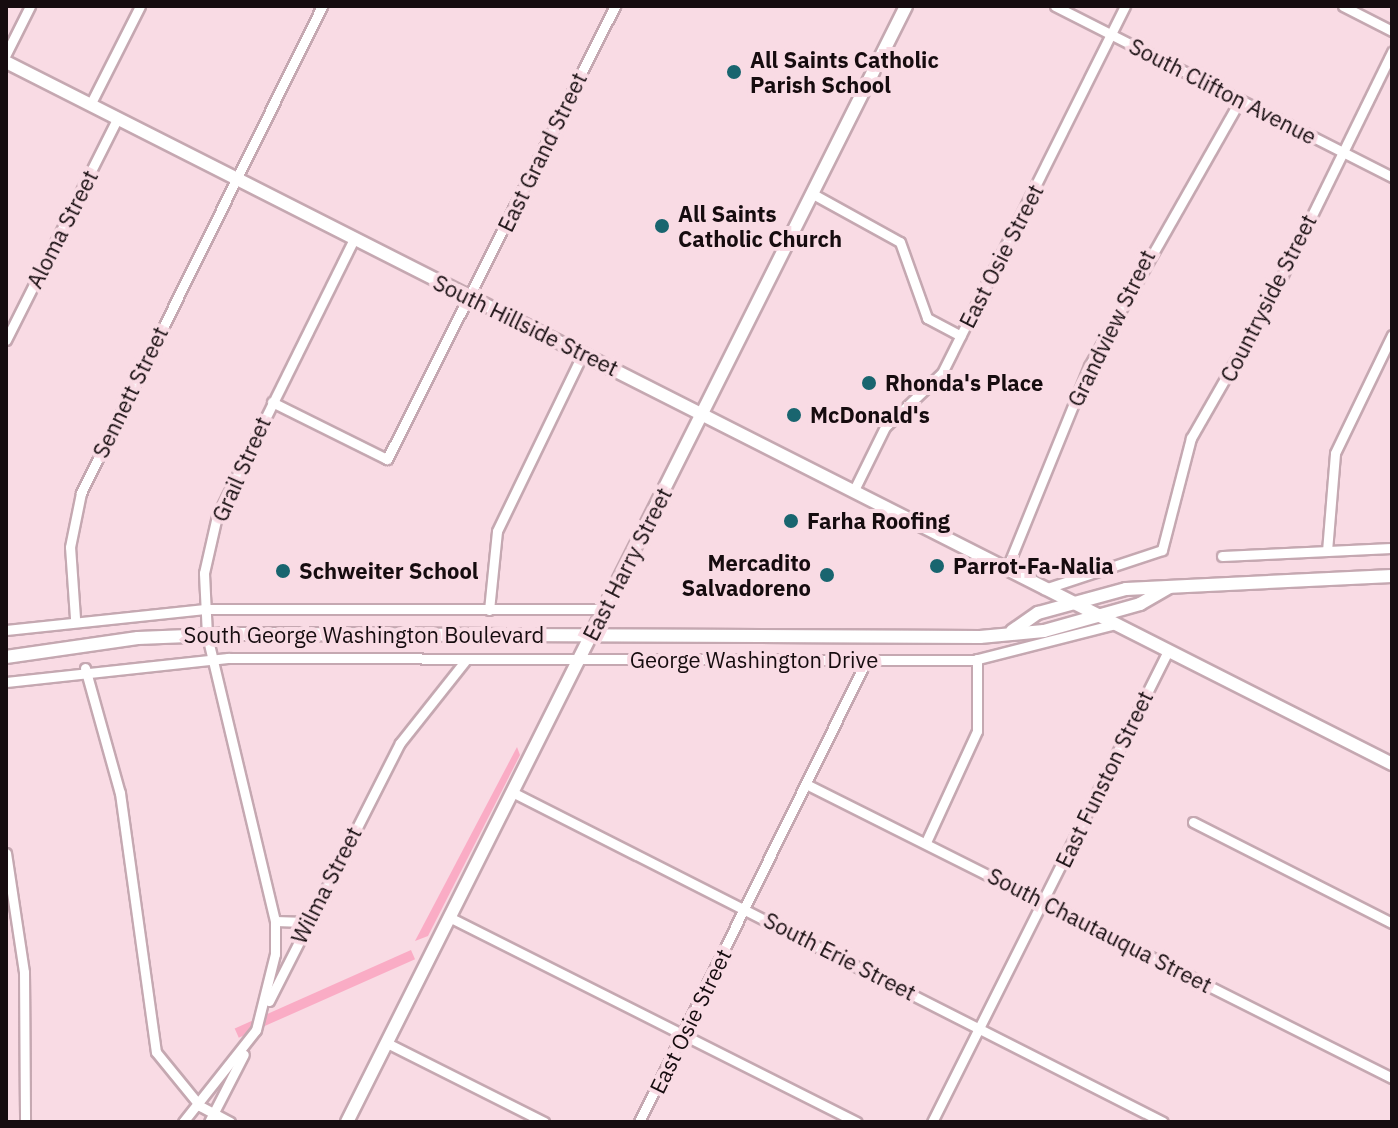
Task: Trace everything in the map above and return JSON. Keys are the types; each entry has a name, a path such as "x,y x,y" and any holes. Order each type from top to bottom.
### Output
{"main road":[{"name":"East Harry Street","path":"347,1122 516,794 591,635 906,6"},
{"name":"South Hillside Street","path":"6,62 1168,651"},
{"name":"South George Washington Boulevard","path":"1012,631 1073,603 1169,587 1392,576"},
{"name":"South George Washington Boulevard","path":"6,657 207,635 591,635 884,640 1044,631 1169,587"},
{"path":"1168,651 1392,764"}],"street":[{"path":"6,54 30,6"},
{"path":"90,105 140,6"},
{"name":"Sennett Street","path":"75,618 73,513 322,6"},
{"name":"East Grand Street","path":"272,402 387,459 615,6"},
{"name":"South Clifton Avenue","path":"1055,6 1392,177"},
{"name":"East Osie Street","path":"854,490 885,427 942,373 1125,6"},
{"path":"1343,6 1392,31"},
{"name":"Countryside Street","path":"1044,589 1162,550 1191,438 1273,295 1392,52"},
{"name":"Grandview Street","path":"1007,568 1089,366 1240,100"},
{"name":"Aloma Street","path":"6,340 117,119"},
{"path":"813,194 900,242 927,318 961,336"},
{"name":"Grail Street","path":"256,1030 273,968 275,921 207,635 204,573 217,516 354,239"},
{"path":"1327,551 1335,453 1392,335"},
{"path":"489,610 497,531 583,353"},
{"path":"1222,556 1392,548"},
{"path":"6,630 75,618 205,609 604,609"},
{"name":"George Washington Drive","path":"6,682 85,668 212,659 977,659 1115,624"},
{"name":"East Funston Street","path":"932,1122 1168,651"},
{"path":"926,842 977,731 977,659"},
{"name":"Wilma Street","path":"211,1118 256,1030 305,922 400,743 465,661"},
{"name":"East Osie Street","path":"639,1122 866,661"},
{"path":"85,668 141,909 150,1030 162,1067 211,1118 230,1122"},
{"name":"South Chautauqua Street","path":"806,784 1392,1078"},
{"name":"South Erie Street","path":"516,794 1163,1122"},
{"path":"1193,822 1392,923"},
{"path":"6,853 24,972 25,1122"},
{"path":"451,918 857,1122"},
{"path":"275,921 305,922"},
{"path":"183,1122 200,1106 256,1030"},
{"path":"387,1043 544,1122"}],"shaded area":[{"path":"517,747 520,755 428,936 415,941"},
{"path":"411,950 415,959 239,1038 235,1029"}],"place":[{"name":"All Saints Catholic Parish School","path":"734,72"},
{"name":"All Saints Catholic Church","path":"662,226"},
{"name":"Rhonda's Place","path":"869,383"},
{"name":"McDonald's","path":"794,415"},
{"name":"Farha Roofing","path":"791,521"},
{"name":"Parrot-Fa-Nalia","path":"937,566"},
{"name":"Schweiter School","path":"283,571"},
{"name":"Mercadito Salvadoreno","path":"827,575"}]}
